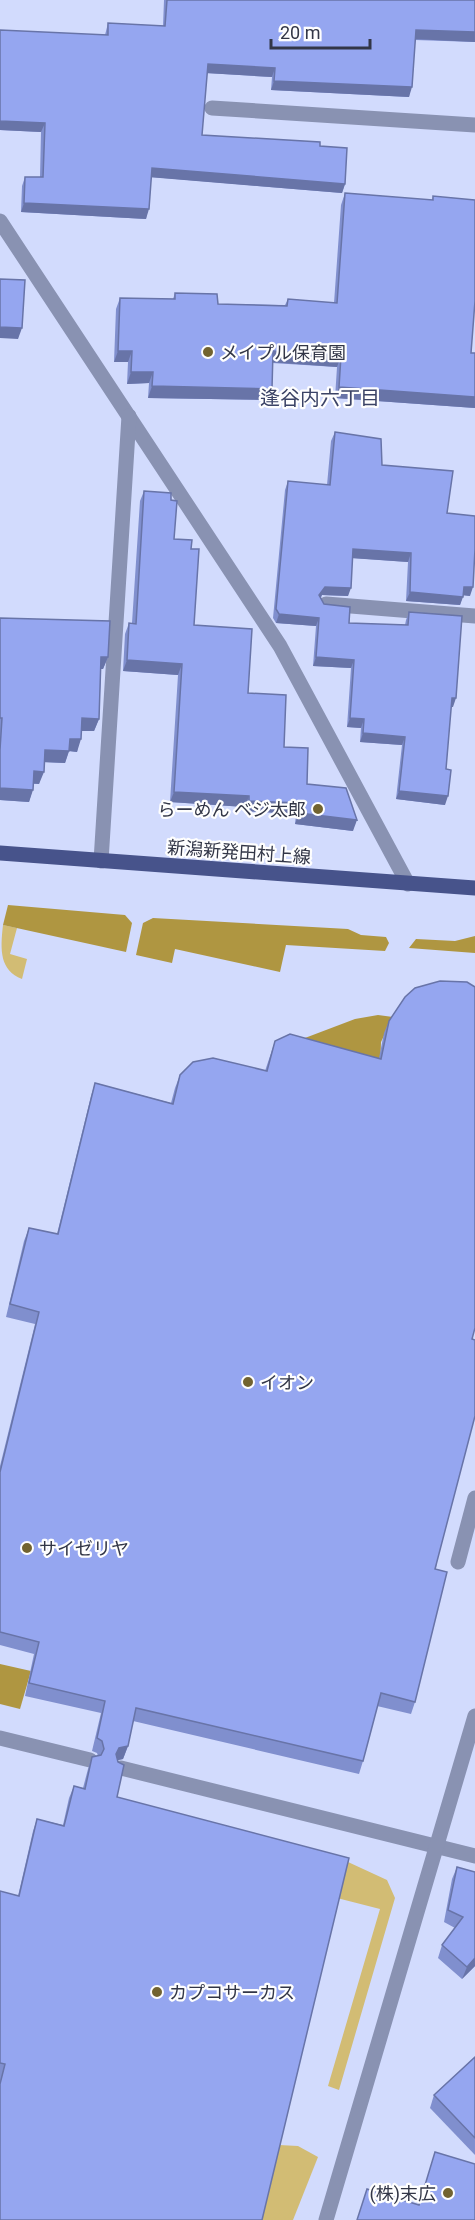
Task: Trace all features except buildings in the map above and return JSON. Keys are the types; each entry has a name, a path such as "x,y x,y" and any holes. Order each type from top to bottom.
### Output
{"main road":[{"name":"新潟新発田村上線","path":"0,854 475,888"}],"street":[{"path":"212,108 475,125"},
{"path":"0,221 280,646 408,884"},
{"path":"101,861 129,416"},
{"path":"326,604 475,616"},
{"path":"458,1562 475,1498"},
{"path":"326,2220 475,1716"},
{"path":"0,1738 90,1760"},
{"path":"122,1768 475,1856"}],"shaded area":[{"path":"8,905 125,915 132,923 126,952 3,925"},
{"path":"153,918 348,929 361,935 386,937 389,943 385,951 286,945 280,972 175,949 172,963 136,955 143,923"},
{"path":"3,925 17,928 10,954 27,959 22,979 9,970 3,958"},
{"path":"475,936 475,953 409,948 416,939 455,941"},
{"path":"378,1015 393,1017 381,1042 380,1072 297,1041 355,1019"},
{"path":"0,1664 31,1671 20,1709 0,1704"},
{"path":"246,1838 348,1862 387,1880 395,1898 339,2090 328,2086 380,1909 337,1898"},
{"path":"279,2145 298,2146 318,2157 293,2220 261,2220"}],"place":[{"name":"メイプル保育園","path":"208,352"},
{"name":"らーめん ベジ太郎","path":"318,809"},
{"name":"イオン","path":"248,1382"},
{"name":"サイゼリヤ","path":"27,1548"},
{"name":"カプコサーカス","path":"157,1992"},
{"name":"(株)末広","path":"448,2193"}],"district":[{"name":"逢谷内六丁目","path":"320,398"}]}
